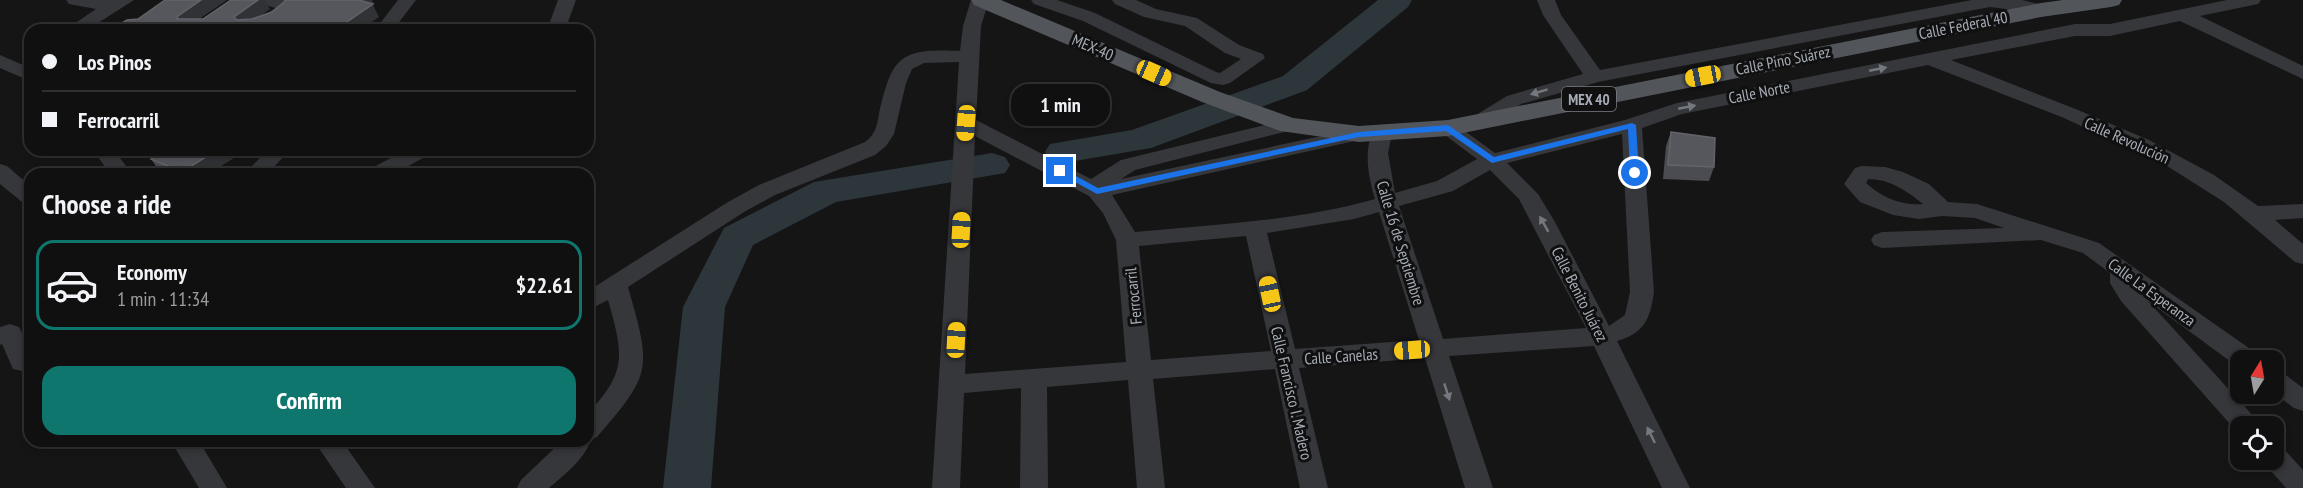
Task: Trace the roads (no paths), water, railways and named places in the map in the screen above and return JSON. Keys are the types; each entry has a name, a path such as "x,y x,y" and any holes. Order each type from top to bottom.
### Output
{"main road":[{"name":"MEX-40","path":"981,0 1211,98 1289,125"},
{"name":"Calle Federal 40","path":"1887,40 2040,10 2104,1"},
{"name":"Calle Pino Suárez","path":"1289,125 1370,134 1448,128 1887,40"}],"street":[{"path":"75,0 119,3"},
{"path":"389,24 407,0"},
{"path":"558,24 567,0"},
{"path":"946,488 969,57 972,26 981,0"},
{"path":"1032,0 1080,32 1096,48"},
{"path":"1040,0 1089,17 1211,77 1223,79 1256,58 1232,49 1191,22 1150,14 1121,0"},
{"path":"1089,17 1111,0"},
{"path":"1546,0 1552,15 1595,77"},
{"name":"Calle Norte","path":"1387,204 1444,186 1492,160 1632,125 1677,109 2075,30 2110,30 2252,0"},
{"path":"2075,30 2104,1"},
{"path":"1478,122 1514,100 1595,77 1990,2 2016,4 2040,10"},
{"path":"84,24 119,3"},
{"path":"262,24 282,11 277,4"},
{"path":"2183,15 2303,73"},
{"path":"594,299 744,203 797,178 868,150 878,143 884,134 900,72 909,61 920,58 969,57"},
{"path":"6,64 24,58"},
{"name":"Calle Revolución","path":"1930,59 2152,150 2207,180 2254,214 2303,256"},
{"path":"6,64 24,72"},
{"name":"Ferrocarril","path":"966,123 1097,191 1108,202 1127,240 1151,488"},
{"path":"1289,125 1128,165 1099,183 1097,191 1370,134"},
{"name":"Calle Canelas","path":"953,384 1602,336 1630,327 1641,307 1642,292 1632,125"},
{"name":"Calle Benito Juárez","path":"1448,128 1492,160 1527,194 1544,222 1602,336 1676,488"},
{"name":"Calle 16 de Septiembre","path":"1370,134 1378,153 1379,170 1387,204 1479,488"},
{"path":"261,168 274,156"},
{"path":"388,168 411,156"},
{"name":"Calle La Esperanza","path":"1942,209 1921,189 1871,164 1855,184 1868,197 1893,208 1919,212 1942,209 1993,214 2091,248 2233,350"},
{"path":"0,171 24,192"},
{"path":"1127,240 1255,228 1354,213 1387,204"},
{"path":"2254,214 2303,211"},
{"name":"Calle Francisco I. Madero","path":"1255,228 1314,488"},
{"path":"1882,240 2051,235"},
{"path":"2121,270 2122,283 2129,295 2238,416"},
{"path":"594,423 622,391 630,376 633,361 616,286"},
{"path":"0,336 10,333 24,357"},
{"path":"1034,378 1034,488"},
{"path":"2284,387 2303,401"},
{"path":"188,447 213,488"},
{"path":"331,447 361,488"},
{"path":"531,488 556,466 573,447"},
{"path":"2284,467 2303,488"}],"waterway":[{"path":"1063,152 1138,140 1295,83 1397,0"},
{"path":"687,488 704,307 738,237 827,191 992,165"}]}
